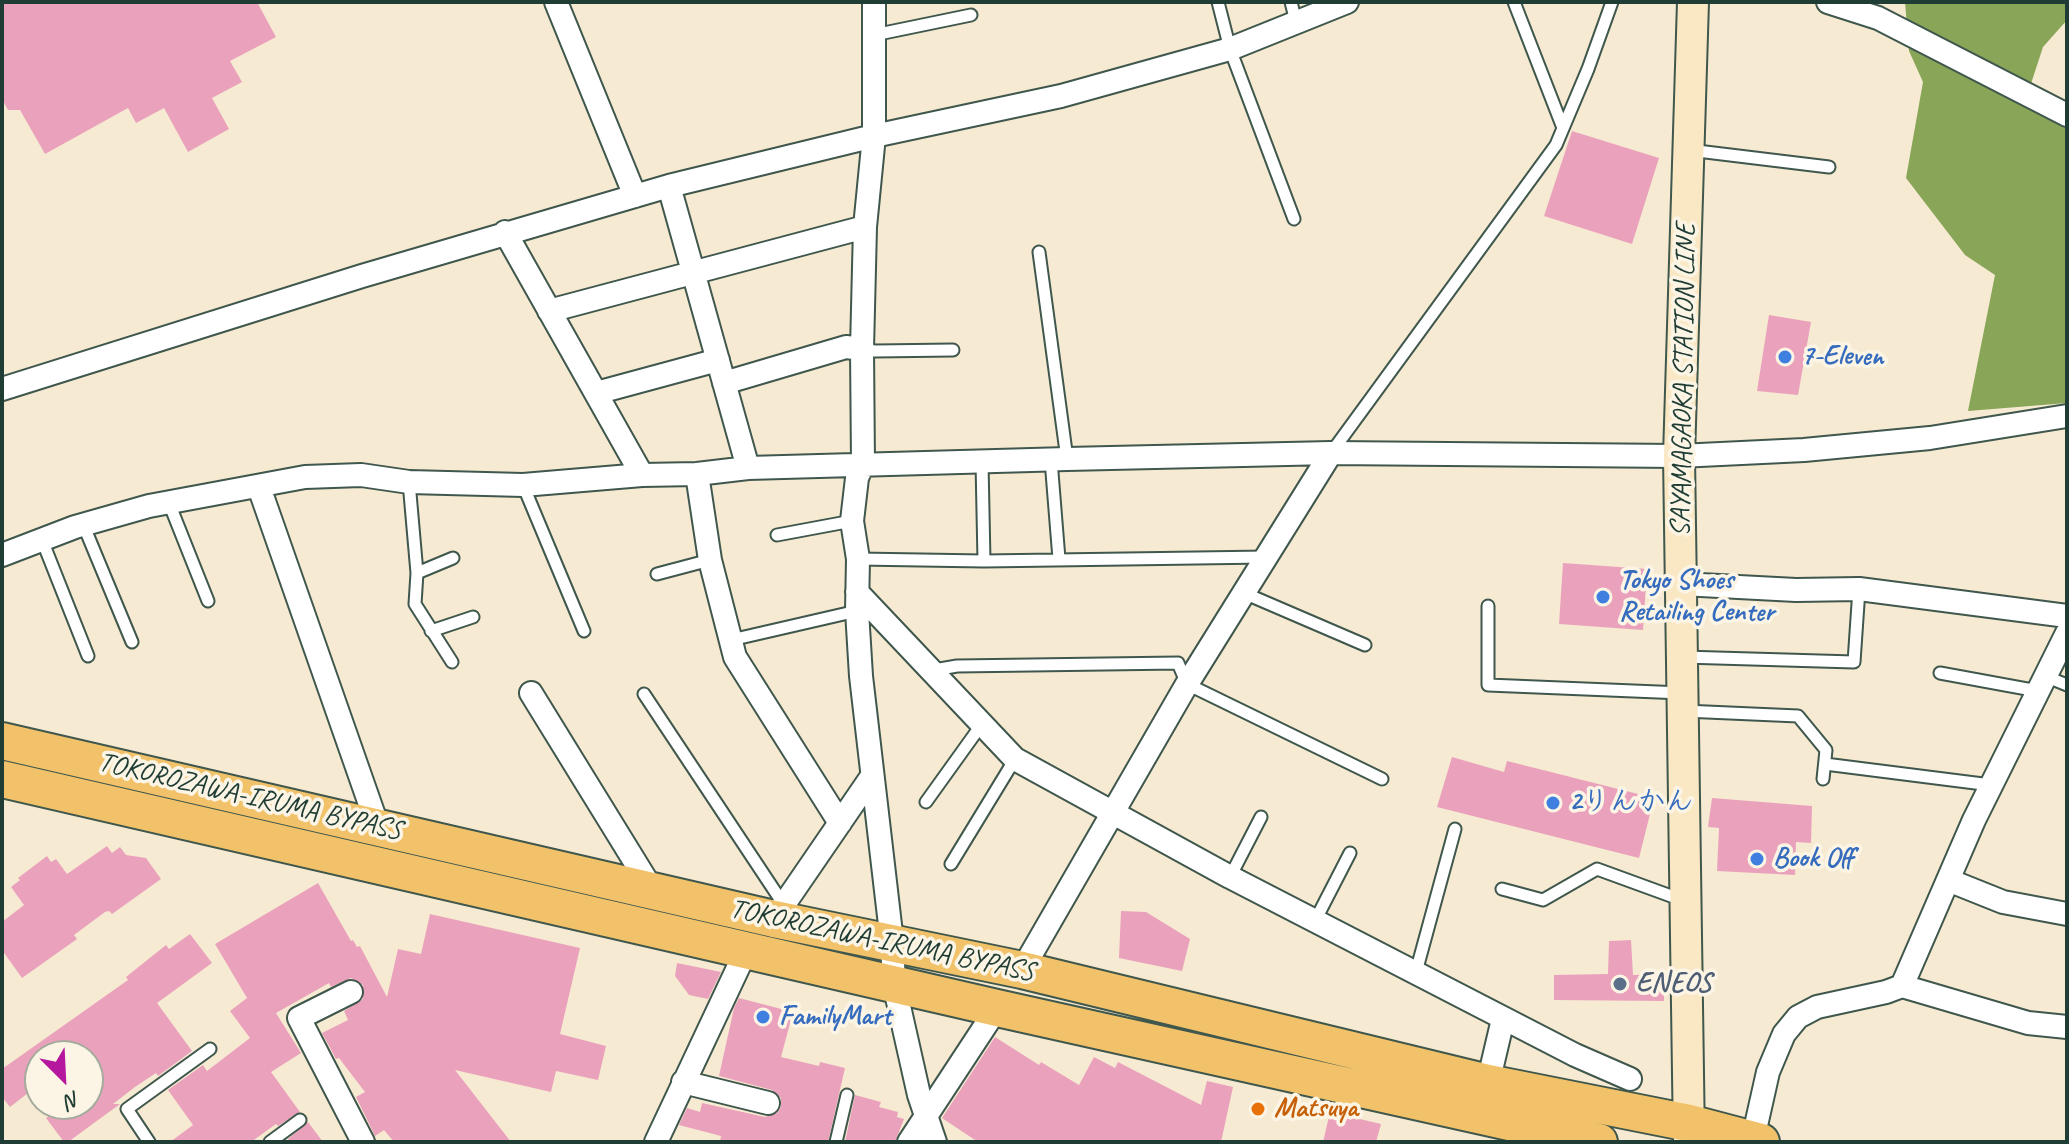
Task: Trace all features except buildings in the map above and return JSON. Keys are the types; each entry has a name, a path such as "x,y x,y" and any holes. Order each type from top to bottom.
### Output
{"highway":[{"name":"TOKOROZAWA-IRUMA BYPASS","path":"2,741 653,891 779,912 892,942 1022,970 1689,1132 1759,1131"},
{"name":"TOKOROZAWA-IRUMA BYPASS","path":"2,779 746,951 1599,1142"}],"main road":[{"name":"SAYAMAGAOKA STATION LINE","path":"1689,1132 1679,456 1693,2"}],"street":[{"path":"556,2 635,196"},
{"path":"874,2 874,136 865,227 862,349 863,464 857,478 852,521 858,559 857,601 872,776 892,942 894,984 919,1095 935,1142"},
{"path":"2,389 505,232 669,186 874,136 1061,96 1230,49 1294,12 1347,2"},
{"path":"1828,2 1878,18 2067,115"},
{"path":"669,186 748,468"},
{"path":"549,311 865,227"},
{"path":"505,232 642,475"},
{"path":"724,383 846,347 862,349"},
{"path":"596,393 718,360"},
{"path":"2,555 83,524 149,506 305,477 347,475 409,482 523,485 748,468 863,464 1331,453 1679,456 1804,450 1930,438 2067,416"},
{"path":"1022,970 1187,684 1331,453"},
{"path":"697,474 710,560 735,657 840,823"},
{"path":"259,487 378,827"},
{"path":"1681,584 1796,590 1859,589 2067,616"},
{"path":"857,601 934,670 1015,759 1230,877 1316,919 1503,1019 1630,1079"},
{"path":"1902,986 1991,785 2067,633"},
{"path":"531,693 653,891"},
{"path":"779,912 872,776"},
{"path":"1948,880 2003,902 2067,914"},
{"path":"656,1142 746,951"},
{"path":"1759,1131 1768,1072 1784,1034 1798,1017 1817,1007 1902,986 2028,1023 2067,1027"},
{"path":"351,992 299,1018 363,1142"},
{"path":"909,1142 997,1008"},
{"path":"1488,1083 1503,1019"},
{"path":"683,1082 768,1103"}],"lane":[{"path":"1218,2 1230,49 1294,219"},
{"path":"1514,2 1563,128"},
{"path":"1331,453 1556,145 1612,2"},
{"path":"874,35 971,15"},
{"path":"1688,150 1829,167"},
{"path":"1039,252 1059,460 1059,559"},
{"path":"862,349 953,350"},
{"path":"982,462 984,561"},
{"path":"409,482 417,573 415,604 452,662"},
{"path":"523,485 584,631"},
{"path":"169,503 208,601"},
{"path":"777,535 852,521"},
{"path":"83,524 132,642"},
{"path":"42,540 88,656"},
{"path":"858,559 984,561 1267,557"},
{"path":"417,573 453,558"},
{"path":"657,574 710,560"},
{"path":"1682,657 1854,662 1859,589"},
{"path":"1244,593 1365,645"},
{"path":"731,640 857,601"},
{"path":"1488,606 1488,685 1683,702 1798,716 1826,750 1823,779"},
{"path":"431,631 473,617"},
{"path":"934,670 957,666 1178,663 1187,684 1382,779"},
{"path":"1940,673 2067,685"},
{"path":"644,694 779,912"},
{"path":"926,802 982,724"},
{"path":"951,864 1015,759"},
{"path":"1825,764 1991,785"},
{"path":"1230,877 1261,817"},
{"path":"1416,972 1455,829"},
{"path":"1316,919 1350,853"},
{"path":"1502,889 1543,900 1597,869 1686,901"},
{"path":"149,1142 127,1109 210,1049"},
{"path":"836,1142 847,1095"},
{"path":"270,1142 300,1120"}],"green space":[{"path":"1905,2 2067,2 2067,20 2043,47 2024,105 2067,124 2067,403 1968,411 1995,275 1965,255 1906,178 1923,82 1909,51"}],"place":[{"name":"7-Eleven","path":"1785,357"},
{"name":"Tokyo Shoes Retailing Center","path":"1603,597"},
{"name":"2りんかん","path":"1553,803"},
{"name":"Book Off","path":"1757,859"},
{"name":"ENEOS","path":"1620,984"},
{"name":"FamilyMart","path":"763,1017"},
{"name":"Matsuya","path":"1258,1109"}]}
